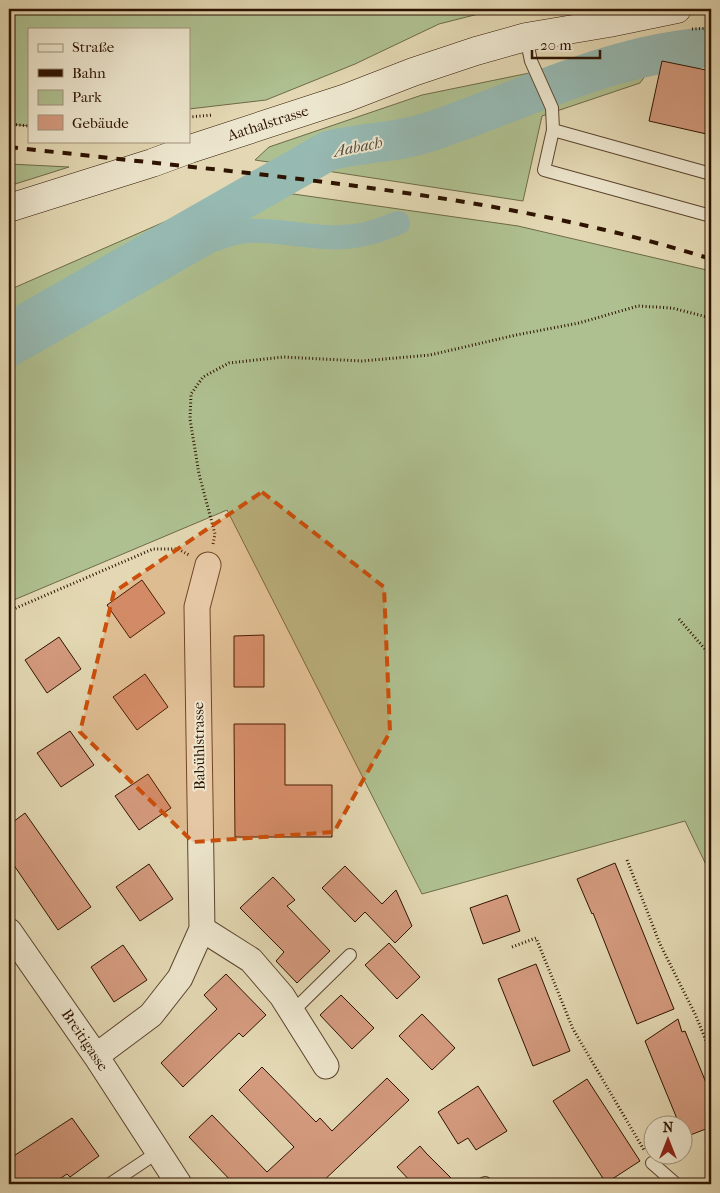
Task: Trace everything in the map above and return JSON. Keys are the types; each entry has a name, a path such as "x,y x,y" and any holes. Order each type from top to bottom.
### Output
{"main road":[{"name":"Aathalstrasse","path":"9,208 152,163 190,148 346,98 452,59 526,37 677,9"}],"street":[{"name":"Babühlstrasse","path":"96,1056 151,1015 180,978 202,929 197,607 208,565"},
{"path":"202,929 251,960 282,996 326,1066"},
{"name":"Breitigasse","path":"12,943 96,1056 179,1184"}],"lane":[{"path":"526,37 536,72 552,108 553,130 544,170 711,216"},
{"path":"553,130 711,174"},
{"path":"292,1012 350,955"},
{"path":"110,1184 158,1152"},
{"path":"655,1166 676,1184"}],"path":[{"path":"9,124 28,126"},
{"path":"9,611 154,549 178,549 208,565 215,534 199,474 191,428 192,394 203,378 229,363 283,357 362,361 430,355 579,323 638,306 672,308 711,318"},
{"path":"679,619 711,656"},
{"path":"627,860 660,944 696,1016 711,1053"},
{"path":"512,947 536,938 573,1028 642,1146"}],"highlighted area":[{"path":"262,492 384,587 390,732 334,832 193,842 80,732 114,592"}],"green space":[{"path":"9,9 498,9 439,24 355,64 266,100 190,109 190,28 28,28 28,126 9,124"},
{"path":"711,34 711,53 662,53 640,83 542,116 523,201 255,160 269,147 422,95 549,69 609,51 667,37"},
{"path":"9,164 69,167 12,185"},
{"path":"244,187 518,226 711,271 711,875 685,821 422,894 227,510 9,602 9,290"}],"building":[{"path":"662,61 711,71 711,135 649,121"},
{"path":"142,580 165,613 130,638 107,605"},
{"path":"264,635 264,687 234,687 234,636"},
{"path":"59,637 81,669 47,693 25,660"},
{"path":"145,674 168,707 137,730 113,697"},
{"path":"234,724 285,724 285,785 332,785 332,837 235,837"},
{"path":"70,731 94,765 61,787 37,753"},
{"path":"148,774 171,808 139,830 115,796"},
{"path":"25,813 91,907 58,930 9,858 9,825"},
{"path":"615,863 674,1009 637,1024 593,913 577,879"},
{"path":"149,864 173,899 140,921 116,887"},
{"path":"345,866 382,904 396,890 412,926 395,943 365,912 355,922 322,888"},
{"path":"273,877 295,900 287,906 330,951 297,983 276,961 284,952 240,908"},
{"path":"507,895 520,931 483,944 470,908"},
{"path":"389,943 420,977 397,999 365,965"},
{"path":"123,945 147,980 114,1002 91,967"},
{"path":"536,964 570,1051 533,1066 498,979"},
{"path":"226,974 266,1015 243,1037 239,1033 183,1087 161,1063 217,1009 204,995"},
{"path":"341,995 374,1028 352,1049 320,1015"},
{"path":"422,1014 455,1048 432,1070 399,1036"},
{"path":"678,1019 682,1032 685,1031 711,1095 711,1127 692,1134 692,1116 676,1116 645,1041"},
{"path":"262,1067 316,1122 320,1118 332,1131 387,1078 409,1100 320,1184 234,1184 189,1137 212,1115 267,1172 294,1147 239,1090"},
{"path":"587,1079 640,1161 606,1183 553,1101"},
{"path":"478,1086 507,1131 476,1150 468,1138 458,1144 438,1112"},
{"path":"72,1118 99,1156 70,1177 67,1174 52,1184 18,1184 9,1172 9,1159"},
{"path":"420,1146 457,1184 413,1184 397,1167"}],"waterway":[{"name":"Aabach","path":"9,333 328,151 419,135 604,68 639,58 711,47"},
{"path":"9,356 210,241 223,236 260,231 341,237 366,234 398,223"}],"railway":[{"path":"9,147 352,185 473,203 593,227 711,259"}]}
